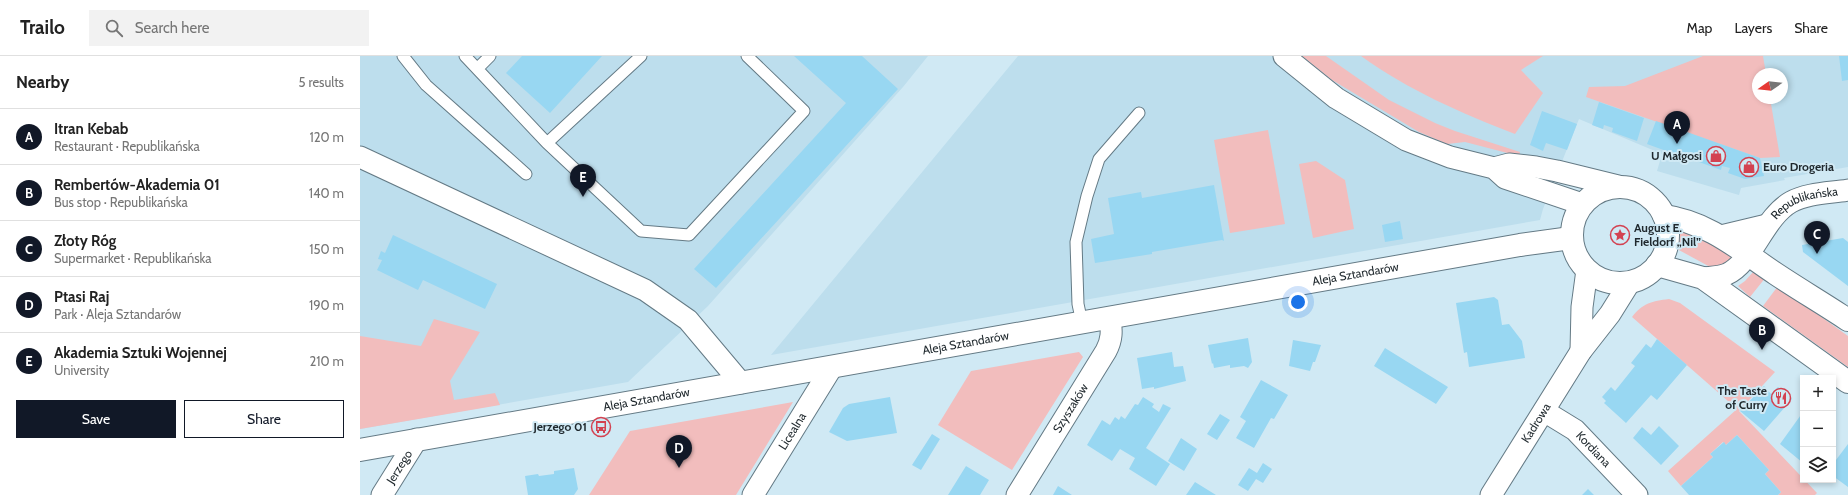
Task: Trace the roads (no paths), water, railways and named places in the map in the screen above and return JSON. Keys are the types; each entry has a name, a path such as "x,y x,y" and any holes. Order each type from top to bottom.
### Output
{"street":[{"path":"1284,56 1336,98 1406,140 1450,157 1494,168 1505,178 1582,204"},
{"path":"360,157 645,290 688,320 741,383"},
{"path":"1494,168 1508,164 1557,170 1618,186 1633,188 1645,194 1656,203 1664,216 1668,228 1668,241 1664,254 1657,265 1647,275 1630,282 1620,284 1606,282 1592,275 1582,265 1574,252 1571,238 1572,226 1576,214 1582,204 1592,195 1605,189 1618,186"},
{"name":"Republikańska","path":"1703,278 1730,273 1748,254 1767,226 1786,205 1797,199 1848,190"},
{"path":"1664,216 1691,222 1721,236 1848,320"},
{"name":"Republikańska","path":"1721,236 1767,226"},
{"name":"Aleja Sztandarów","path":"360,450 1082,324 1520,245 1571,238"},
{"path":"1657,265 1703,278 1848,382"},
{"path":"1581,351 1582,307 1587,270"},
{"name":"Kadrowa","path":"1491,495 1581,351 1610,314 1630,282"},
{"name":"Szyszaków","path":"1017,495 1106,351 1110,342 1112,330 1110,318"},
{"name":"Licealna","path":"753,495 832,367"},
{"name":"Kordiana","path":"1544,411 1575,430 1636,495"},
{"name":"Jerzego","path":"382,495 417,439"}],"lane":[{"path":"403,56 426,85 526,174"},
{"path":"465,56 478,68 547,143 641,231 689,235 804,111 747,56"},
{"path":"478,68 490,56"},
{"path":"547,143 641,56"},
{"path":"1082,324 1078,304 1076,242 1087,196 1099,159 1139,113"}],"place":[{"name":"Itran Kebab","path":"1677,144"},
{"name":"U Małgosi","path":"1716,156"},
{"name":"Euro Drogeria","path":"1749,167"},
{"name":"Akademia Sztuki Wojennej","path":"583,197"},
{"name":"August E. Fieldorf „Nil”","path":"1620,235"},
{"name":"Złoty Róg","path":"1817,254"},
{"name":"Rembertów-Akademia 01","path":"1762,350"},
{"name":"The Taste of Curry","path":"1781,398"},
{"name":"Jerzego 01","path":"601,427"},
{"name":"Ptasi Raj","path":"679,468"}]}
